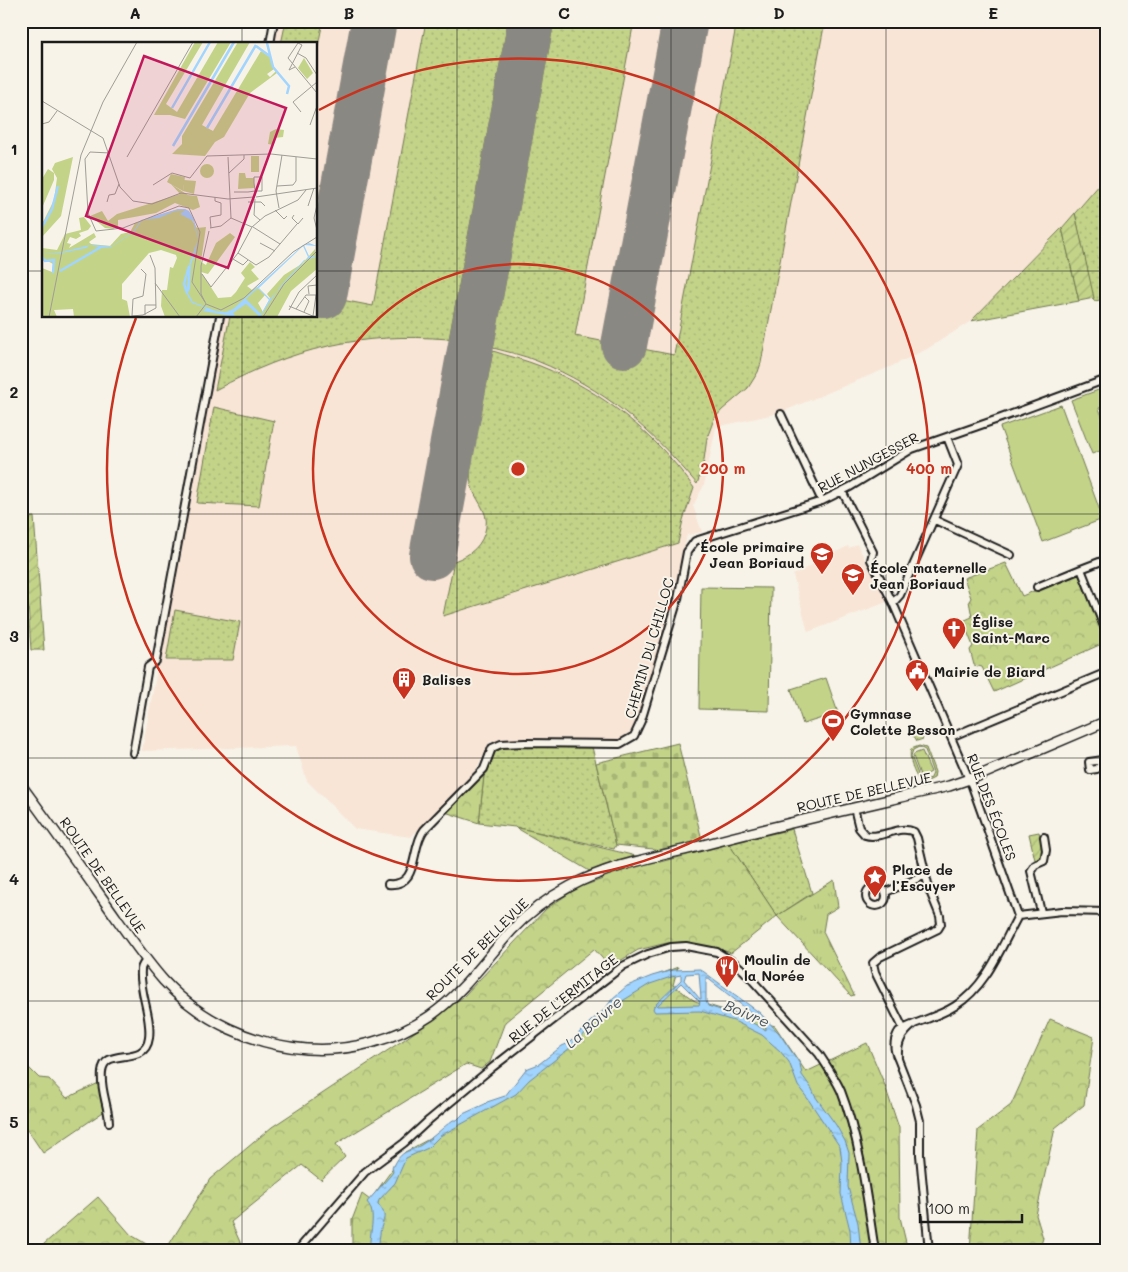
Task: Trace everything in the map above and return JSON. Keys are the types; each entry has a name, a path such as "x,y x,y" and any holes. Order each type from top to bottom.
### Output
{"street":[{"path":"270,42 274,21"},
{"path":"133,753 148,668 156,662 220,318"},
{"name":"RUE NUNGESSER","path":"695,541 822,501 912,449 1107,378"},
{"path":"781,414 822,501"},
{"path":"893,603 900,595 958,465 947,437"},
{"name":"RUE DES ÉCOLES","path":"842,491 873,552 872,560 893,603 970,779 1018,916"},
{"path":"935,520 1011,555"},
{"name":"CHEMIN DU CHILLOC","path":"388,884 396,885 407,878 411,872 418,838 484,769 492,748 501,744 525,743 620,744 634,736 641,722 678,599 687,552 695,541"},
{"path":"1037,586 1107,559"},
{"path":"1081,569 1107,634"},
{"path":"951,737 1107,672"},
{"name":"ROUTE DE BELLEVUE","path":"21,785 146,960 165,982 192,1006 210,1019 243,1035 290,1048 320,1050 348,1048 377,1041 403,1032 429,1017 455,996 513,929 532,911 567,888 606,870 949,786 970,779 1107,721"},
{"path":"854,808 859,828 866,835 874,836 908,829 914,832 930,894 940,916 941,924 938,929 880,957 874,963 873,968 903,1031"},
{"path":"1041,912 1031,872 1035,865 1044,861 1046,850 1044,837"},
{"path":"886,892 926,875"},
{"path":"928,1251 920,1148 920,1121 916,1105 894,1047 899,1030 903,1031 954,1007 970,994 994,962 1018,916 1062,911 1107,912"},
{"name":"RUE DE L’ERMITAGE","path":"297,1251 365,1172 404,1143 500,1062 623,966 635,959 655,952 686,946 717,952 736,964 819,1054 830,1071 840,1090 855,1143 864,1184 874,1251"},
{"path":"110,1122 102,1077 104,1065 111,1058 130,1056 142,1052 148,1043 149,1030 141,969 146,960"}],"shaded area":[{"path":"278,21 1107,21 1107,176 1062,228 971,321 927,349 890,367 779,413 716,427 704,485 693,506 702,532 687,535 674,599 634,729 619,740 490,742 474,774 411,837 355,829 307,781 296,746 142,751 222,318 318,318 318,42 274,42"},
{"path":"857,544 887,602 808,632 793,575 848,546 849,548"}],"green space":[{"path":"286,21 323,21 318,46 318,42 281,42"},
{"path":"426,21 508,21 449,339 386,338 328,346 272,363 215,390 230,318 318,318 318,295 373,306"},
{"path":"554,21 634,21 575,336 674,355 737,21 825,21 761,363 748,388 714,419 707,438 703,467 697,484 662,445 605,397 584,384 537,361 493,348"},
{"path":"1107,176 1107,299 1094,301 1075,213"},
{"path":"1075,213 1094,298 1079,301 1062,228"},
{"path":"1062,228 1079,301 971,321"},
{"path":"493,351 534,364 563,376 606,401 645,432 663,450 694,488 683,520 678,543 443,616 454,561 466,556 479,544 486,527 485,515 471,484 470,473"},
{"path":"1104,388 1107,395 1107,405 1099,408 1107,430 1107,448 1092,454 1071,400"},
{"path":"1061,405 1103,519 1043,542 1000,427"},
{"path":"214,407 274,421 259,506 197,503"},
{"path":"34,517 44,650 31,650 22,518"},
{"path":"1006,563 1022,596 1078,573 1106,642 994,692 982,667 974,665 970,650 973,646 963,621 972,617 969,601 971,598 964,578"},
{"path":"701,587 771,588 769,711 699,709"},
{"path":"175,610 240,622 233,660 166,660"},
{"path":"826,678 838,713 803,724 791,689"},
{"path":"913,727 914,730 918,729 923,739 917,741 912,736 909,728"},
{"path":"678,743 702,840 659,851 616,845 596,763"},
{"path":"919,746 926,748 935,772 934,778 926,782 920,781 911,761 910,753 911,749","holes":["919,747 925,750 933,773 931,778 925,780 919,777 911,756 913,750"]},
{"path":"505,747 592,747 616,845 614,849 515,827 479,823 484,775 490,755"},
{"path":"922,751 931,772 922,777 913,756"},
{"path":"484,775 479,823 445,812"},
{"path":"515,827 661,862 729,844 777,916 731,953 685,942 667,943 638,950 610,967 594,949 505,1022 490,1062 481,1069 466,1064 336,1144 345,1157 321,1180 302,1165 231,1222 244,1251 165,1251 210,1179 272,1127 405,1039 463,997 546,909 577,888 603,879"},
{"path":"792,829 812,893 777,916 729,844"},
{"path":"1039,832 1043,853 1041,859 1035,860 1029,834"},
{"path":"834,880 838,907 826,914 823,932 854,995 851,996 777,916"},
{"path":"678,967 673,985 695,1001 775,1026 806,1072 867,1043 884,1083 899,1128 900,1217 908,1251 352,1251 352,1220 362,1194 370,1200 405,1152 514,1093 636,983"},
{"path":"1050,1019 1094,1037 1084,1105 1055,1128 1036,1215 1043,1238 1039,1251 970,1251 978,1130 1011,1105"},
{"path":"23,1062 39,1078 49,1079 67,1098 105,1080 109,1108 43,1153 21,1120 21,1063"},
{"path":"98,1197 131,1235 158,1251 36,1251"}],"water":[{"name":"La Boivre","path":"700,969 760,1013 779,1033 800,1064 802,1075 836,1125 849,1153 848,1187 858,1223 861,1251 851,1251 850,1230 841,1194 842,1162 840,1147 798,1086 789,1062 762,1035 734,1021 700,1011 655,1012 654,1006 681,980 681,975 650,984 611,1008 570,1048 529,1080 516,1094 440,1136 428,1148 406,1158 395,1183 379,1200 378,1204 384,1213 384,1219 379,1240 379,1251 370,1251 372,1213 367,1202 393,1172 392,1166 403,1154 425,1142 463,1114 487,1102 505,1096 526,1069 539,1064 562,1046 569,1043 627,986 673,970","holes":["699,973 701,999 684,980 686,974","706,977 758,1018 766,1027 766,1030 737,1015 708,1006 706,1001","681,983 700,1002 699,1005 657,1006"]}],"runway":[{"path":"324,296 374,21"},
{"path":"432,556 531,21"},
{"path":"624,345 685,21"}],"place":[{"name":"École primaire Jean Boriaud","path":"822,575"},
{"name":"École maternelle Jean Boriaud","path":"853,596"},
{"name":"Église Saint-Marc","path":"954,650"},
{"name":"Mairie de Biard","path":"917,692"},
{"name":"Balises","path":"404,700"},
{"name":"Gymnase Colette Besson","path":"833,742"},
{"name":"Place de l’Escuyer","path":"875,898"},
{"name":"Moulin de la Norée","path":"727,988"}],"water label":[{"name":"Boivre","path":"747,1013"}]}
